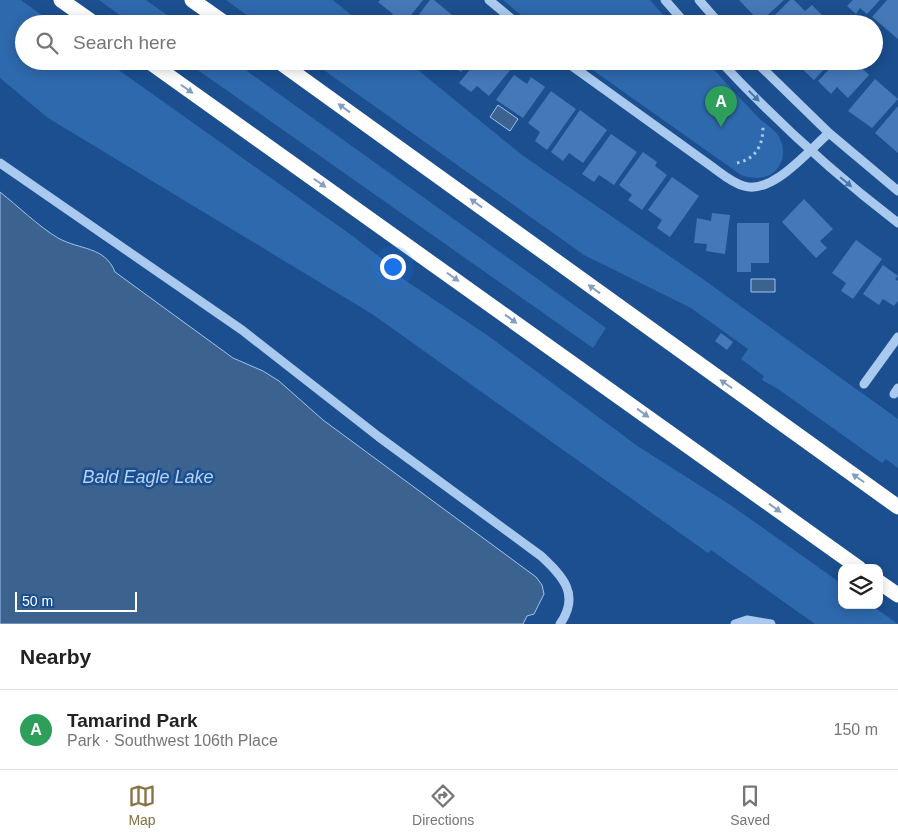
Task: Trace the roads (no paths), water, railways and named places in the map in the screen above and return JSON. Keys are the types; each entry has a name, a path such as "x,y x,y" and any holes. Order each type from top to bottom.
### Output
{"highway":[{"path":"61,0 82,15"},
{"path":"192,0 213,15"},
{"path":"161,70 853,564"},
{"path":"291,70 898,507"},
{"path":"883,585 898,596"}],"street":[{"path":"489,0 507,15"},
{"path":"665,0 678,15"},
{"path":"699,0 712,15"},
{"path":"578,70 740,185 751,188 769,184 781,176 829,133"},
{"path":"729,70 810,150 898,223"},
{"path":"764,70 829,133 898,191"},
{"path":"0,163 242,330 379,437 541,556 561,575 568,590 570,600 567,614 560,624"},
{"path":"864,384 898,337"},
{"path":"735,624 747,620 771,624"}],"water":[{"path":"498,105 518,119 510,131 490,117"},
{"name":"Bald Eagle Lake","path":"0,192 58,238 105,257 115,272 233,358 263,371 279,381 323,420 536,577 542,585 544,594 534,614 527,616 523,624 0,624"},
{"path":"751,279 775,279 775,292 751,292"}],"place":[{"name":"Tamarind Park","path":"721,127"}]}
